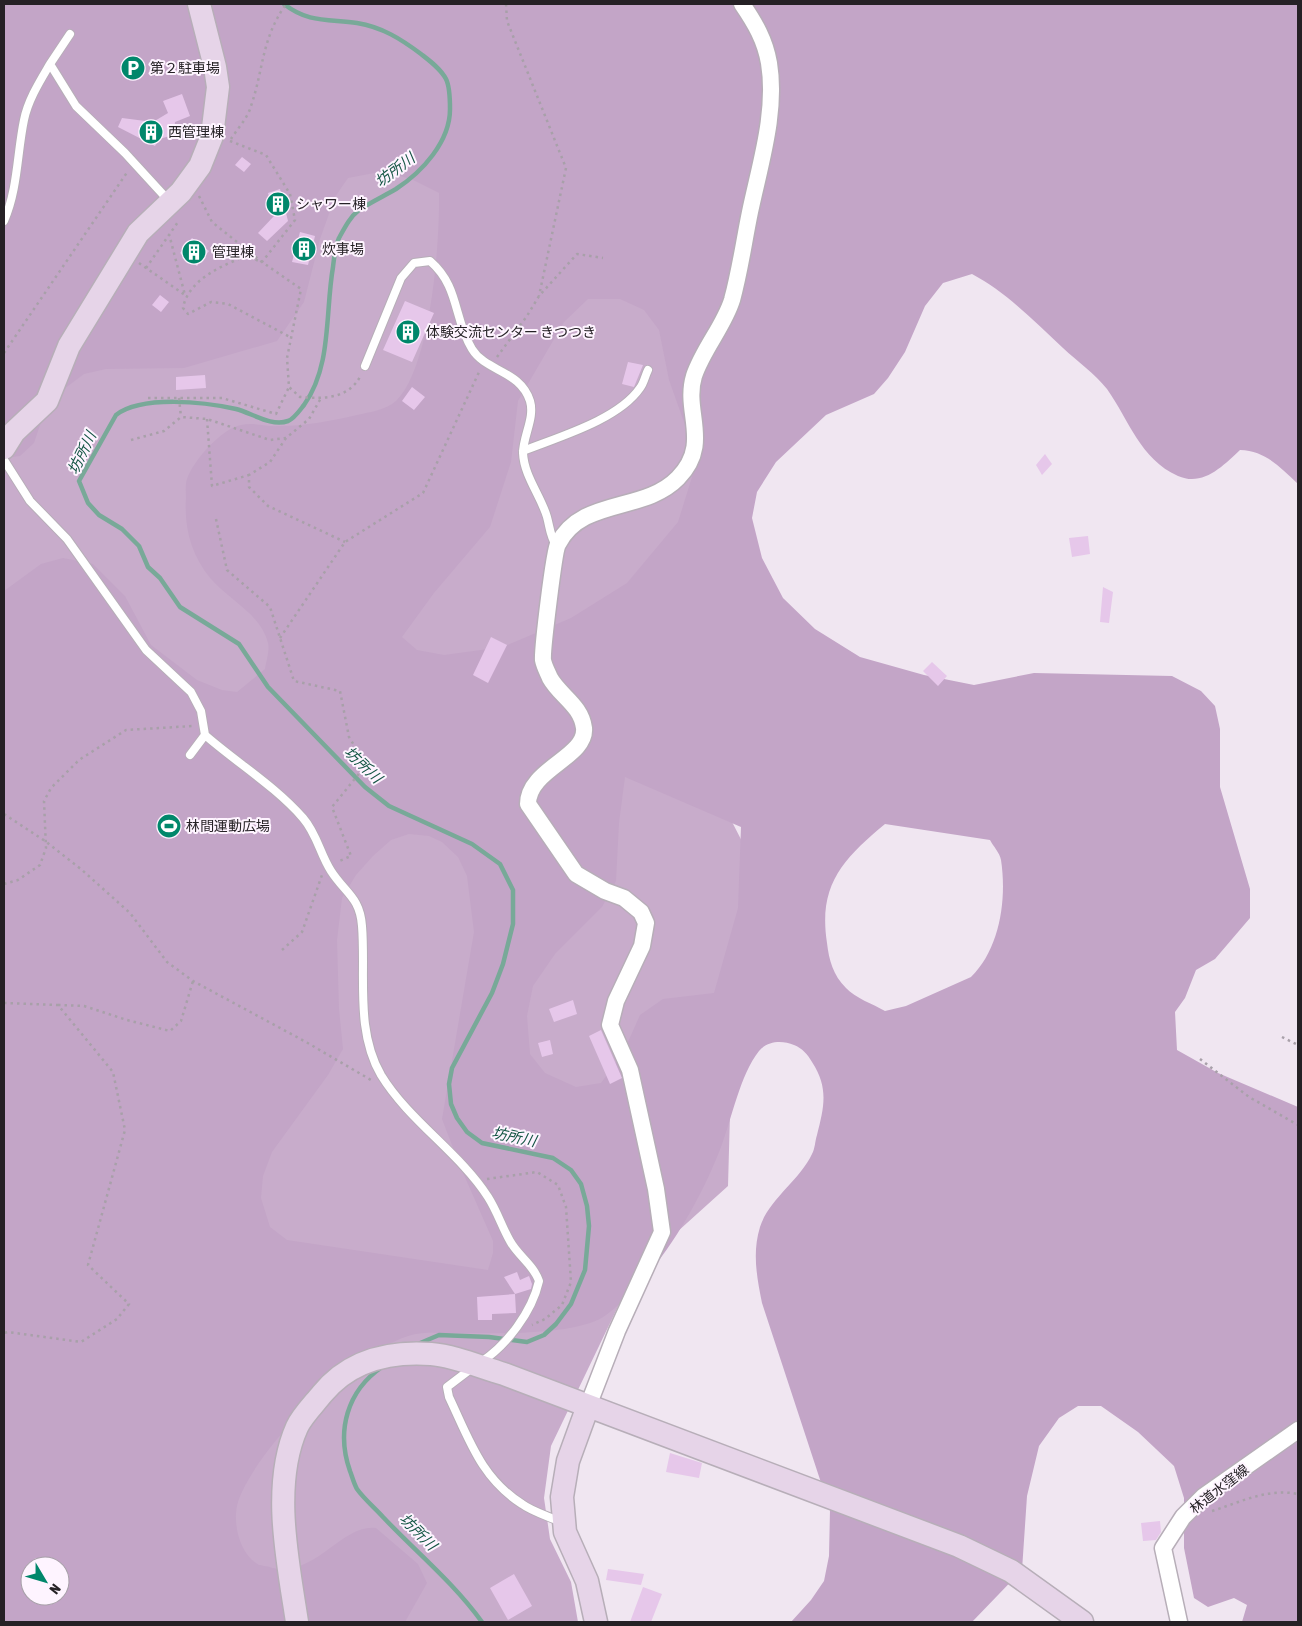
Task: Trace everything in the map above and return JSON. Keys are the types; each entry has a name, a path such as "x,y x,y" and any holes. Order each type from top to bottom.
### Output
{"street":[{"path":"4,448 14,432 46,401 69,346 138,233 170,202 200,166 212,136 216,109 215,67 199,4"},
{"path":"596,1622 587,1581 565,1532 562,1497 568,1462 588,1406 618,1331 662,1232 656,1189 630,1070 610,1025 616,1001 642,946 646,923 641,912 624,898 605,891 576,874 528,804 528,794 541,776 577,747 584,730 579,711 551,680 543,660 556,545 570,525 583,518 600,510 652,497 678,479 692,458 696,425 690,396 694,375 731,302 772,103 769,63 760,31 742,4"},
{"path":"297,1622 287,1554 283,1498 288,1456 297,1426 332,1382 354,1368 368,1361 396,1354 431,1354 504,1374 959,1546 1011,1571 1082,1622"},
{"name":"林道水窪線","path":"1179,1622 1163,1548 1183,1517 1210,1492 1298,1430"}],"lane":[{"path":"4,221 16,179 25,118 36,87 70,34"},
{"path":"50,64 76,106 134,163 170,202"},
{"path":"365,366 401,278 414,263 430,260 447,278 473,350 488,362 510,375 527,393 531,416 523,451 526,470 547,517 551,537 556,545"},
{"path":"523,451 601,418 623,405 641,388 648,370"},
{"path":"4,460 30,502 67,539 146,650 191,692 201,711 205,735 282,797 304,819 315,834 328,866 359,906 362,925 363,1000 367,1034 374,1062 396,1094 476,1181 488,1197 511,1243 528,1262 539,1281 532,1300 504,1344 447,1388 449,1397 484,1469 498,1485 522,1505 565,1524"},
{"path":"190,755 205,735"}],"path":[{"path":"262,262 295,220 290,194 266,155 230,141 251,108 264,47 278,16 286,4"},
{"path":"506,4 507,21 566,168 539,296"},
{"path":"179,126 188,128"},
{"path":"4,353 134,163"},
{"path":"148,398 222,398 276,414 289,387 287,358 301,289 262,262 212,222 199,194"},
{"path":"169,234 185,295 183,308 188,314 211,302 228,304 290,338"},
{"path":"125,254 185,295"},
{"path":"280,638 345,542 423,493 488,362 528,316 539,296 577,254 603,258"},
{"path":"185,295 217,267 246,256 262,262"},
{"path":"289,387 300,397 321,398 350,390 356,385 365,366"},
{"path":"179,398 180,416"},
{"path":"207,419 212,486 249,475 270,462 286,438 309,419 321,398"},
{"path":"131,440 164,431 180,416 207,419 270,440 286,438"},
{"path":"249,475 249,487 268,506 345,542"},
{"path":"216,519 227,570 270,607 294,681 340,691 349,737 366,765 332,806 351,856 328,866 323,871 302,932 282,950"},
{"path":"4,884 18,880 40,865 46,848 44,801 51,788 79,760 126,730 203,726"},
{"path":"4,814 46,841 130,914 166,962 193,981 306,1042 396,1094"},
{"path":"4,1003 84,1006 170,1031 181,1020 193,981"},
{"path":"4,1333 81,1342 117,1319 129,1304 88,1265 125,1130 113,1072 58,1005"},
{"path":"1282,1037 1298,1045"},
{"path":"1200,1059 1249,1097 1298,1125"},
{"path":"476,1181 537,1172 558,1184 566,1207 570,1282 562,1305 545,1319 529,1327 517,1324"},
{"path":"1183,1517 1208,1512 1265,1493 1283,1491 1298,1494"}],"shaded area":[{"path":"4,4 1298,4 1298,484 1272,461 1258,453 1249,451 1240,450 1220,468 1204,477 1196,479 1187,479 1165,469 1154,460 1136,438 1115,401 1097,378 1008,298 972,274 943,283 925,306 905,352 888,378 874,394 826,415 776,462 757,492 752,518 762,558 783,598 815,629 860,657 924,675 974,685 1034,673 1172,676 1201,691 1215,706 1220,729 1220,787 1250,889 1250,918 1215,959 1196,970 1185,998 1175,1012 1177,1050 1218,1073 1298,1107 1298,1622 1242,1622 1247,1605 1234,1598 1208,1607 1194,1598 1184,1548 1184,1498 1174,1466 1138,1432 1101,1406 1078,1406 1059,1418 1039,1446 1027,1496 1022,1570 972,1622 791,1622 811,1600 824,1581 829,1556 830,1510 762,1303 757,1275 756,1246 760,1227 770,1207 800,1172 813,1152 824,1098 821,1080 809,1057 797,1046 780,1042 766,1045 752,1061 712,1169 701,1193 674,1239 642,1281 606,1315 575,1327 554,1330 507,1333 424,1333 392,1342 366,1357 312,1401 287,1427 249,1479 238,1502 236,1519 242,1546 252,1560 259,1565 288,1569 302,1565 315,1558 351,1534 363,1529 376,1528 418,1564 427,1583 405,1622 4,1622 4,591 41,564 63,558 93,564 125,596 151,645 197,680 222,690 237,692 265,669 268,643 258,623 211,579 194,551 186,520 187,479 195,463 209,446 233,427 246,424 274,426 318,423 378,410 388,407 396,401 408,384 418,361 425,333 431,303 438,241 439,193 413,180 385,171 348,178 335,197 320,239 304,302 277,341 184,368 106,369 84,374 64,389 43,416 34,443 20,456 4,458","holes":["588,299 620,299 644,310 659,330 669,380 695,453 692,477 678,522 627,583 571,618 503,647 444,655 417,650 402,637 434,593 490,527 511,462 518,401 564,322","625,777 741,827 738,908 714,993 663,999 640,1015 624,1051 601,1083 576,1087 545,1073 530,1054 527,1016 533,986 555,954 602,907 616,881 619,823","885,824 990,840 1000,857 1003,875 1002,907 999,923 995,938 981,966 971,977 906,1006 885,1011 854,995 838,978 832,967 829,955 825,923 826,905 830,889 837,875 857,849","409,834 429,836 442,842 458,857 467,876 474,932 442,1119 460,1166 493,1241 493,1253 488,1270 287,1240 270,1227 261,1198 263,1176 272,1152 328,1075 343,1049 339,1009 337,940 342,898 356,875 391,840"]},
{"path":"736,4 724,453 711,781 748,853 731,1078 728,1186 636,1269 551,1446 544,1498 550,1539 571,1582 578,1622 4,1622 4,462 33,428 51,413 73,362 131,262"}],"building":[{"name":"西管理棟","path":"182,94 190,116 175,122 174,135 159,139 155,146 118,127 122,118 153,122 168,113 163,101"},
{"path":"242,157 251,164 244,172 235,165"},
{"name":"シャワー棟","path":"280,189 288,221 267,241 258,233 274,216 268,193"},
{"name":"炊事場","path":"300,232 315,236 308,265 292,262"},
{"name":"管理棟","path":"192,238 209,251 197,266 180,253"},
{"path":"160,295 169,302 161,312 152,305"},
{"name":"体験交流センター きつつき","path":"405,301 434,313 412,362 383,350"},
{"path":"628,362 643,365 634,387 622,384"},
{"path":"205,375 206,388 176,390 176,377"},
{"path":"412,387 425,397 414,410 402,401"},
{"path":"1045,454 1052,464 1042,475 1036,465"},
{"path":"1088,536 1090,554 1072,557 1069,538"},
{"path":"1103,587 1113,592 1109,623 1100,622"},
{"path":"491,637 507,645 488,683 473,675"},
{"path":"932,662 947,676 938,686 923,671"},
{"path":"573,1000 577,1014 554,1022 549,1009"},
{"path":"601,1030 622,1078 610,1084 589,1036"},
{"path":"550,1040 553,1054 542,1057 538,1043"},
{"path":"517,1272 520,1280 529,1276 532,1284 531,1289 515,1294 504,1277"},
{"path":"515,1294 516,1313 492,1314 492,1320 478,1320 477,1297"},
{"path":"670,1453 702,1463 699,1478 666,1472"},
{"path":"1160,1521 1161,1532 1156,1540 1143,1541 1141,1523"},
{"path":"608,1569 644,1574 641,1585 606,1580"},
{"path":"514,1574 532,1606 508,1620 490,1588"},
{"path":"643,1587 662,1594 651,1622 630,1622"}],"waterway":[{"name":"坊所川","path":"284,4 310,17 375,27 399,39 428,59 446,79 450,94 449,121 445,133 440,144 425,165 396,189 359,210 350,219 339,238 334,256 326,339 319,373 313,390 295,416 288,421 275,422 236,409 208,404 174,402 157,402 127,409 116,415 79,481 88,503 99,515 122,529 139,546 148,567 160,578 180,607 239,644 268,687 365,787 389,806 472,844 500,864 513,890 513,924 503,964 492,993 452,1068 449,1084 451,1104 457,1118 467,1132 482,1143 553,1158 571,1170 581,1184 587,1206 589,1226 585,1270 571,1304 556,1324 544,1335 527,1342 489,1337 439,1335 418,1344"},
{"name":"坊所川","path":"382,1367 360,1388 348,1413 344,1441 346,1456 354,1482 363,1496 447,1580 482,1622"}],"place":[{"name":"第２駐車場","path":"133,68"},
{"name":"西管理棟","path":"151,132"},
{"name":"シャワー棟","path":"278,204"},
{"name":"炊事場","path":"304,249"},
{"name":"管理棟","path":"194,252"},
{"name":"体験交流センター きつつき","path":"408,332"},
{"name":"林間運動広場","path":"169,826"}]}
